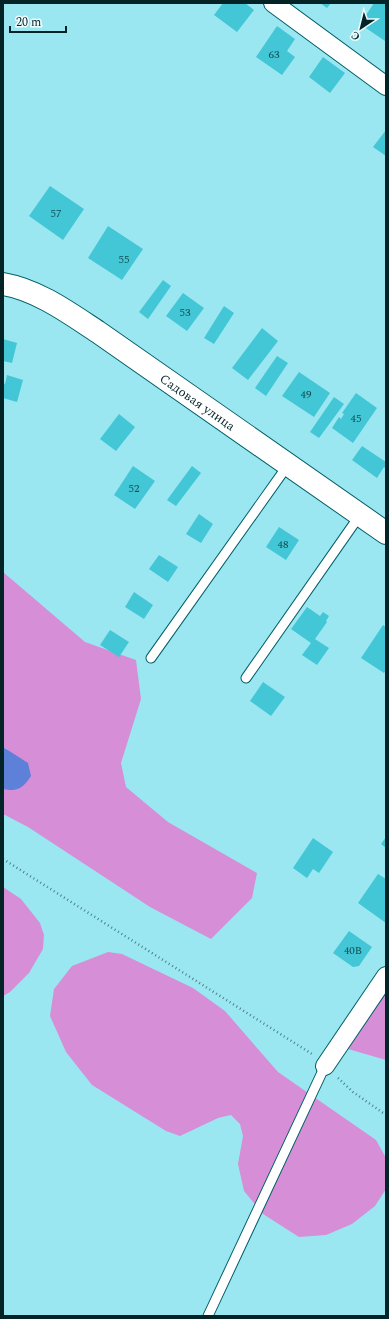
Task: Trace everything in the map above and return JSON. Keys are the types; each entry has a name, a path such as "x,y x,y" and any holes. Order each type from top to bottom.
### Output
{"street":[{"path":"273,3 386,86"},
{"name":"Садовая улица","path":"3,284 14,286 50,302 98,332 386,533"},
{"path":"325,1066 386,976"}],"lane":[{"path":"150,658 288,465"},
{"path":"246,678 360,515"},
{"path":"208,1316 325,1066"}],"path":[{"path":"3,859 310,1052 353,1092 386,1115"}],"shaded area":[{"path":"3,572 85,642 136,660 141,699 121,763 126,787 168,822 257,873 252,898 211,939 150,907 28,827 3,814 3,789 11,790 7,749 3,747"},
{"path":"3,887 21,899 40,923 44,935 43,949 29,973 10,992 3,996"},
{"path":"108,952 122,954 193,988 225,1011 278,1072 376,1140 386,1158 386,1189 375,1206 352,1224 326,1235 299,1237 263,1214 244,1191 238,1164 243,1136 240,1124 231,1115 218,1118 180,1136 166,1131 92,1085 66,1052 50,1016 54,989 72,966"},
{"path":"386,993 386,1060 348,1049"}],"water":[{"path":"3,747 28,763 31,776 20,788 13,790 3,789"}],"building":[{"path":"223,3 245,3 254,10 237,32 214,15"},
{"path":"320,3 331,3 327,8"},
{"path":"374,3 386,3 385,41 360,24"},
{"path":"277,26 295,39 287,51 295,57 282,75 256,57"},
{"path":"323,57 345,73 330,93 309,77"},
{"path":"386,130 386,156 373,147"},
{"path":"50,186 84,209 63,240 29,216"},
{"path":"108,226 143,249 122,280 88,258"},
{"path":"163,280 171,286 148,319 139,312"},
{"path":"183,293 204,308 187,331 166,316"},
{"path":"224,306 234,313 214,344 204,338"},
{"path":"262,328 278,341 248,380 232,368"},
{"path":"3,339 17,343 12,363 3,361"},
{"path":"277,356 288,363 266,396 255,388"},
{"path":"299,372 330,393 314,417 282,396"},
{"path":"7,375 23,380 17,402 3,398 3,383 5,384"},
{"path":"356,393 377,408 353,443 332,428 339,417 341,419 344,414 342,413"},
{"path":"334,397 344,404 319,438 310,432"},
{"path":"119,414 135,427 116,451 100,439"},
{"path":"362,446 386,462 386,469 384,467 377,478 352,460"},
{"path":"133,466 155,481 135,509 114,495"},
{"path":"192,466 201,473 176,506 167,500"},
{"path":"199,514 213,524 201,543 186,534"},
{"path":"279,527 299,540 286,560 266,547"},
{"path":"159,555 178,567 168,582 149,569"},
{"path":"134,592 153,605 144,619 125,607"},
{"path":"307,607 320,616 323,612 329,616 326,621 327,622 315,639 329,648 317,665 302,655 311,643 291,629"},
{"path":"383,625 386,627 386,670 384,673 361,658"},
{"path":"110,630 129,642 119,657 100,645"},
{"path":"263,682 285,697 271,716 250,701"},
{"path":"386,837 386,848 381,844"},
{"path":"313,838 333,852 319,873 313,869 307,878 293,868"},
{"path":"378,874 386,879 386,923 358,903"},
{"path":"349,931 372,947 359,966 353,967 333,953"}]}
